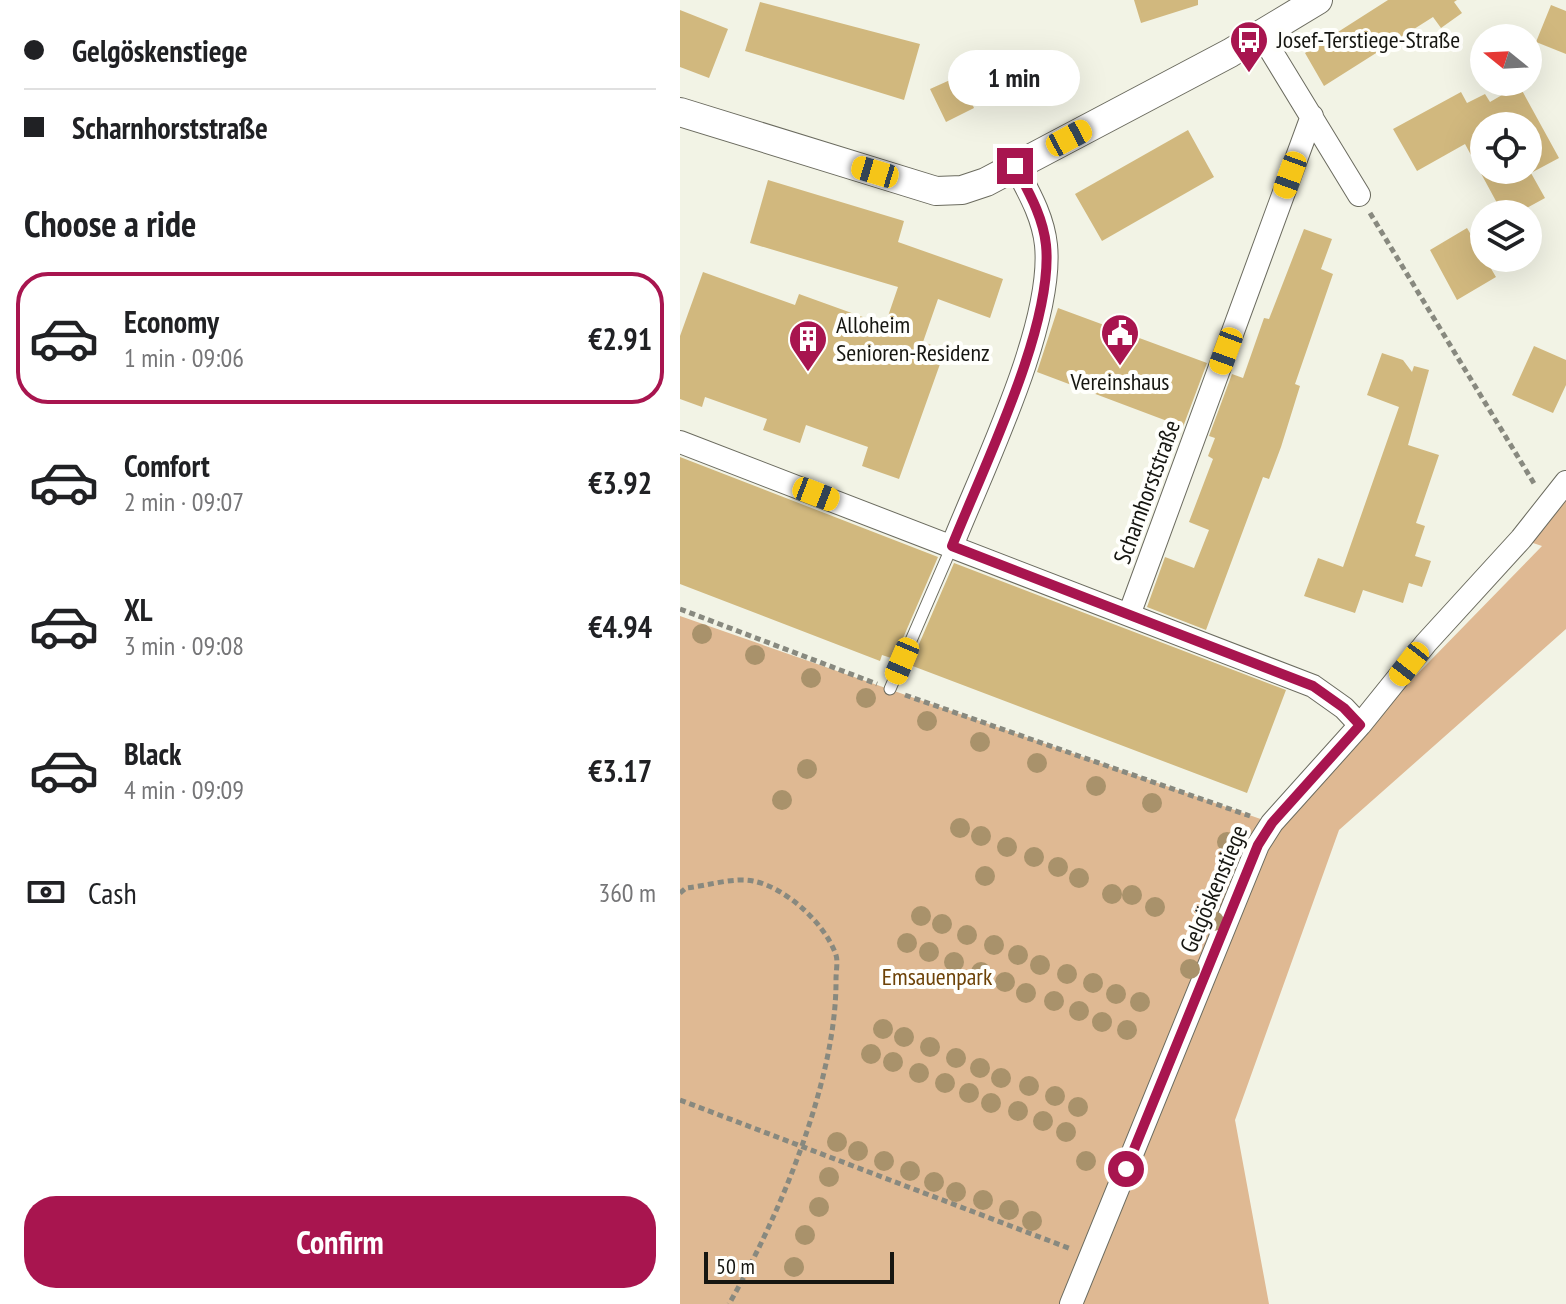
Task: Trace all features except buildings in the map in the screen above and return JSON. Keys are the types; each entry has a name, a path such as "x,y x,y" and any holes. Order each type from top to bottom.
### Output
{"street":[{"path":"680,112 936,191 962,190 1015,166 1262,36 1318,0"},
{"path":"1262,36 1359,195"},
{"name":"Scharnhorststraße","path":"1129,615 1312,116"},
{"path":"952,546 1044,303 1046,242 1037,209 1015,166"},
{"path":"680,442 1313,686 1344,708 1360,725"},
{"name":"Gelgöskenstiege","path":"1071,1304 1258,845 1272,823 1360,725 1426,643 1566,482"}],"lane":[{"path":"890,689 952,546"}],"path":[{"path":"1359,195 1548,506"},
{"path":"680,609 890,689 1272,823"},
{"path":"680,893 686,888 752,881 805,907 836,955 836,1000 829,1046 801,1146 756,1257 729,1304"},
{"path":"680,1100 1090,1257"}],"green space":[{"name":"Emsauenpark","path":"1566,488 1566,629 1339,830 1235,1120 1269,1304 680,1304 680,616 1272,823 1542,546 1524,540"}],"place":[{"name":"Josef-Terstiege-Straße","path":"1249,74"},
{"name":"Vereinshaus","path":"1120,367"},
{"name":"Alloheim Senioren-Residenz","path":"808,373"}],"route":[{"path":"1015,166 1037,209 1046,242 1044,303 1012,395 952,546 1313,686 1344,708 1360,725 1272,823 1258,845 1126,1169"}]}
